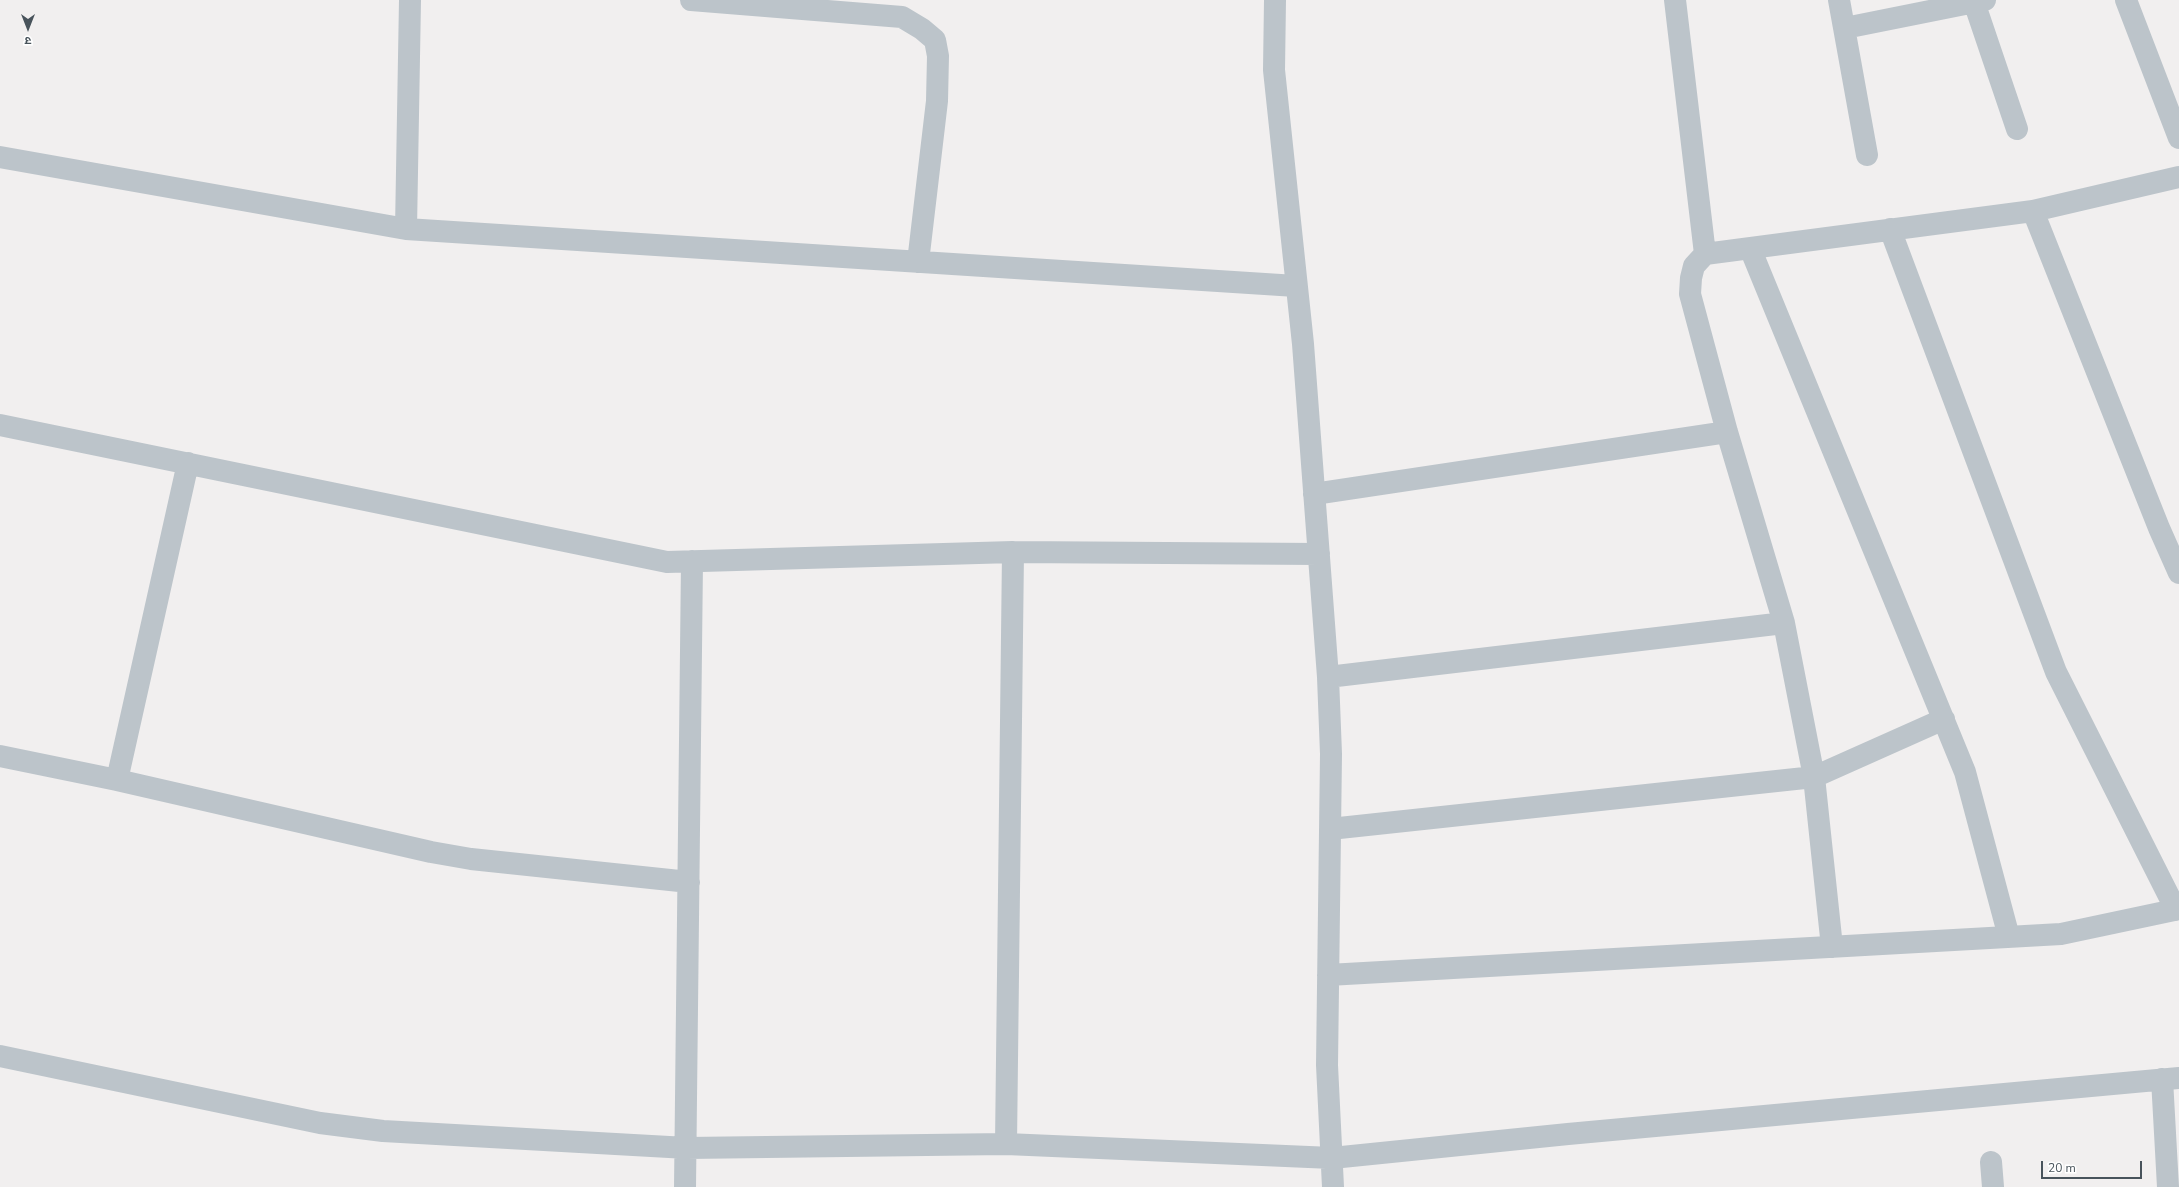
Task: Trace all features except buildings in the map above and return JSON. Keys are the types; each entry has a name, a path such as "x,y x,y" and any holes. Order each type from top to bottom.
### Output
{"street":[{"path":"406,228 410,0"},
{"path":"691,0 902,17 922,29 935,40 938,56 937,101 918,262"},
{"path":"1275,0 1274,70 1296,286 1328,677 1330,829 1327,1065 1333,1187"},
{"path":"1675,0 1705,254"},
{"path":"1839,0 1867,155"},
{"path":"2126,0 2179,138"},
{"path":"1845,28 1979,1 2017,129"},
{"path":"0,157 406,228 1296,286"},
{"path":"1832,947 1814,776 1784,623 1727,432 1690,294 1690,278 1694,266 1705,254 2033,210 2179,177"},
{"path":"2033,210 2159,528 2179,573"},
{"path":"1328,975 2061,934 2177,909 2056,672 1890,229"},
{"path":"1750,248 1965,772 2009,937"},
{"path":"0,425 667,562 1014,552 1319,554"},
{"path":"1314,494 1727,432"},
{"path":"117,780 188,463"},
{"path":"1006,1144 1014,552"},
{"path":"685,1187 687,1148 692,562"},
{"path":"1328,677 1784,623"},
{"path":"1330,829 1814,776 1944,719"},
{"path":"0,756 117,780 431,852 471,858 689,882"},
{"path":"0,1056 320,1123 383,1131 687,1148 1006,1144 1332,1158 1568,1134 2170,1078 2168,1187"},
{"path":"1991,1162 1993,1187"}]}
